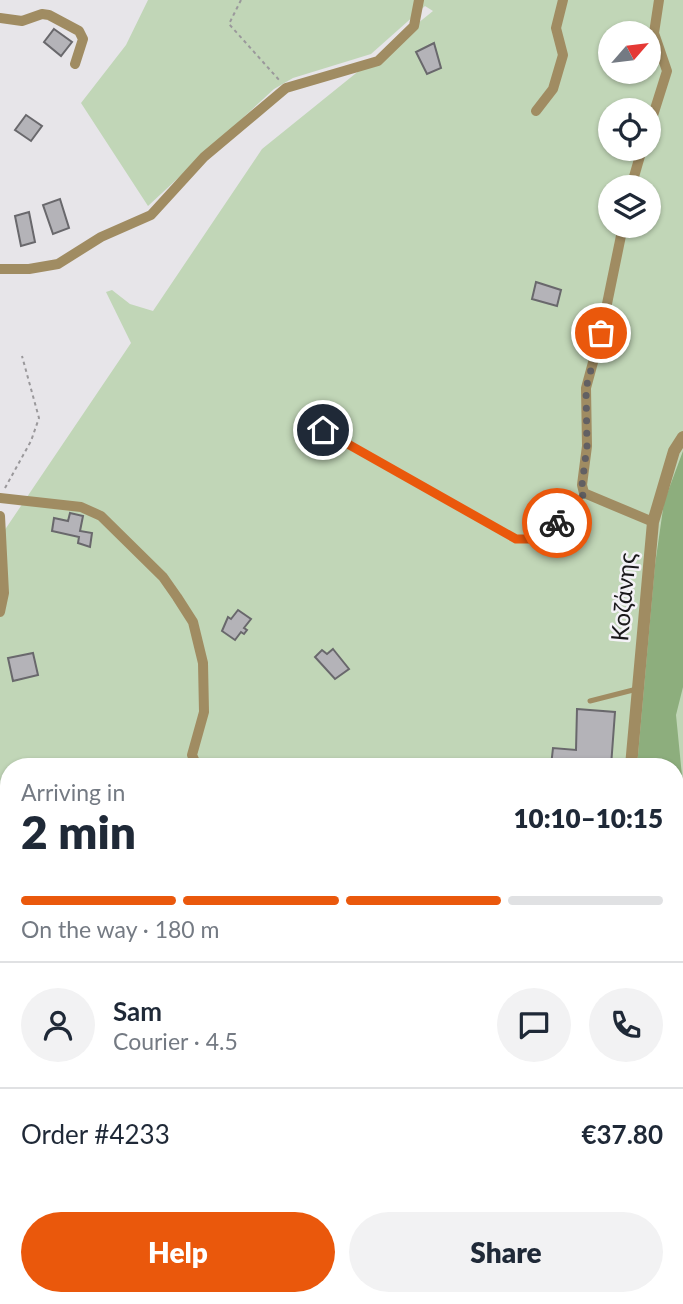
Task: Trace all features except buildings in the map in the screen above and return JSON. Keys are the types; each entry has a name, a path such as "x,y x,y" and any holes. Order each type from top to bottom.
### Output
{"street":[{"path":"0,269 29,269 58,264 101,237 150,215 204,157 286,88 378,61 414,26 419,0"},
{"path":"536,111 553,89 562,55 556,28 563,0"},
{"path":"658,98 667,71 654,33 659,0"},
{"path":"0,18 22,21 42,14 66,23 79,31 83,39 75,64"},
{"path":"621,238 601,333 586,388 587,446 582,485 584,494 653,522"},
{"name":"Κοζάνης","path":"632,758 653,522 674,451 683,437"},
{"path":"0,497 81,507 102,516 163,577 191,617 202,655 204,712 193,758"},
{"path":"0,516 4,593 0,612"}],"lane":[{"path":"323,430 516,539 535,539 547,532 584,494"},
{"path":"590,701 637,689"}],"path":[{"path":"241,0 229,24 286,88"},
{"path":"0,497 31,442 39,418 22,356"}],"green space":[{"path":"148,0 683,0 683,758 0,758 0,537 131,343 106,292 112,290 130,304 153,311 262,149 433,11 425,6 371,54 293,78 274,89 148,206 81,103 126,45"},
{"path":"683,451 683,687 676,715 680,758 638,758 655,565 664,502"}],"way so far":[{"path":"557,523 584,494 582,485 587,446 586,388 601,333"}],"route":[{"path":"323,430 516,539 535,539 557,523"}]}
